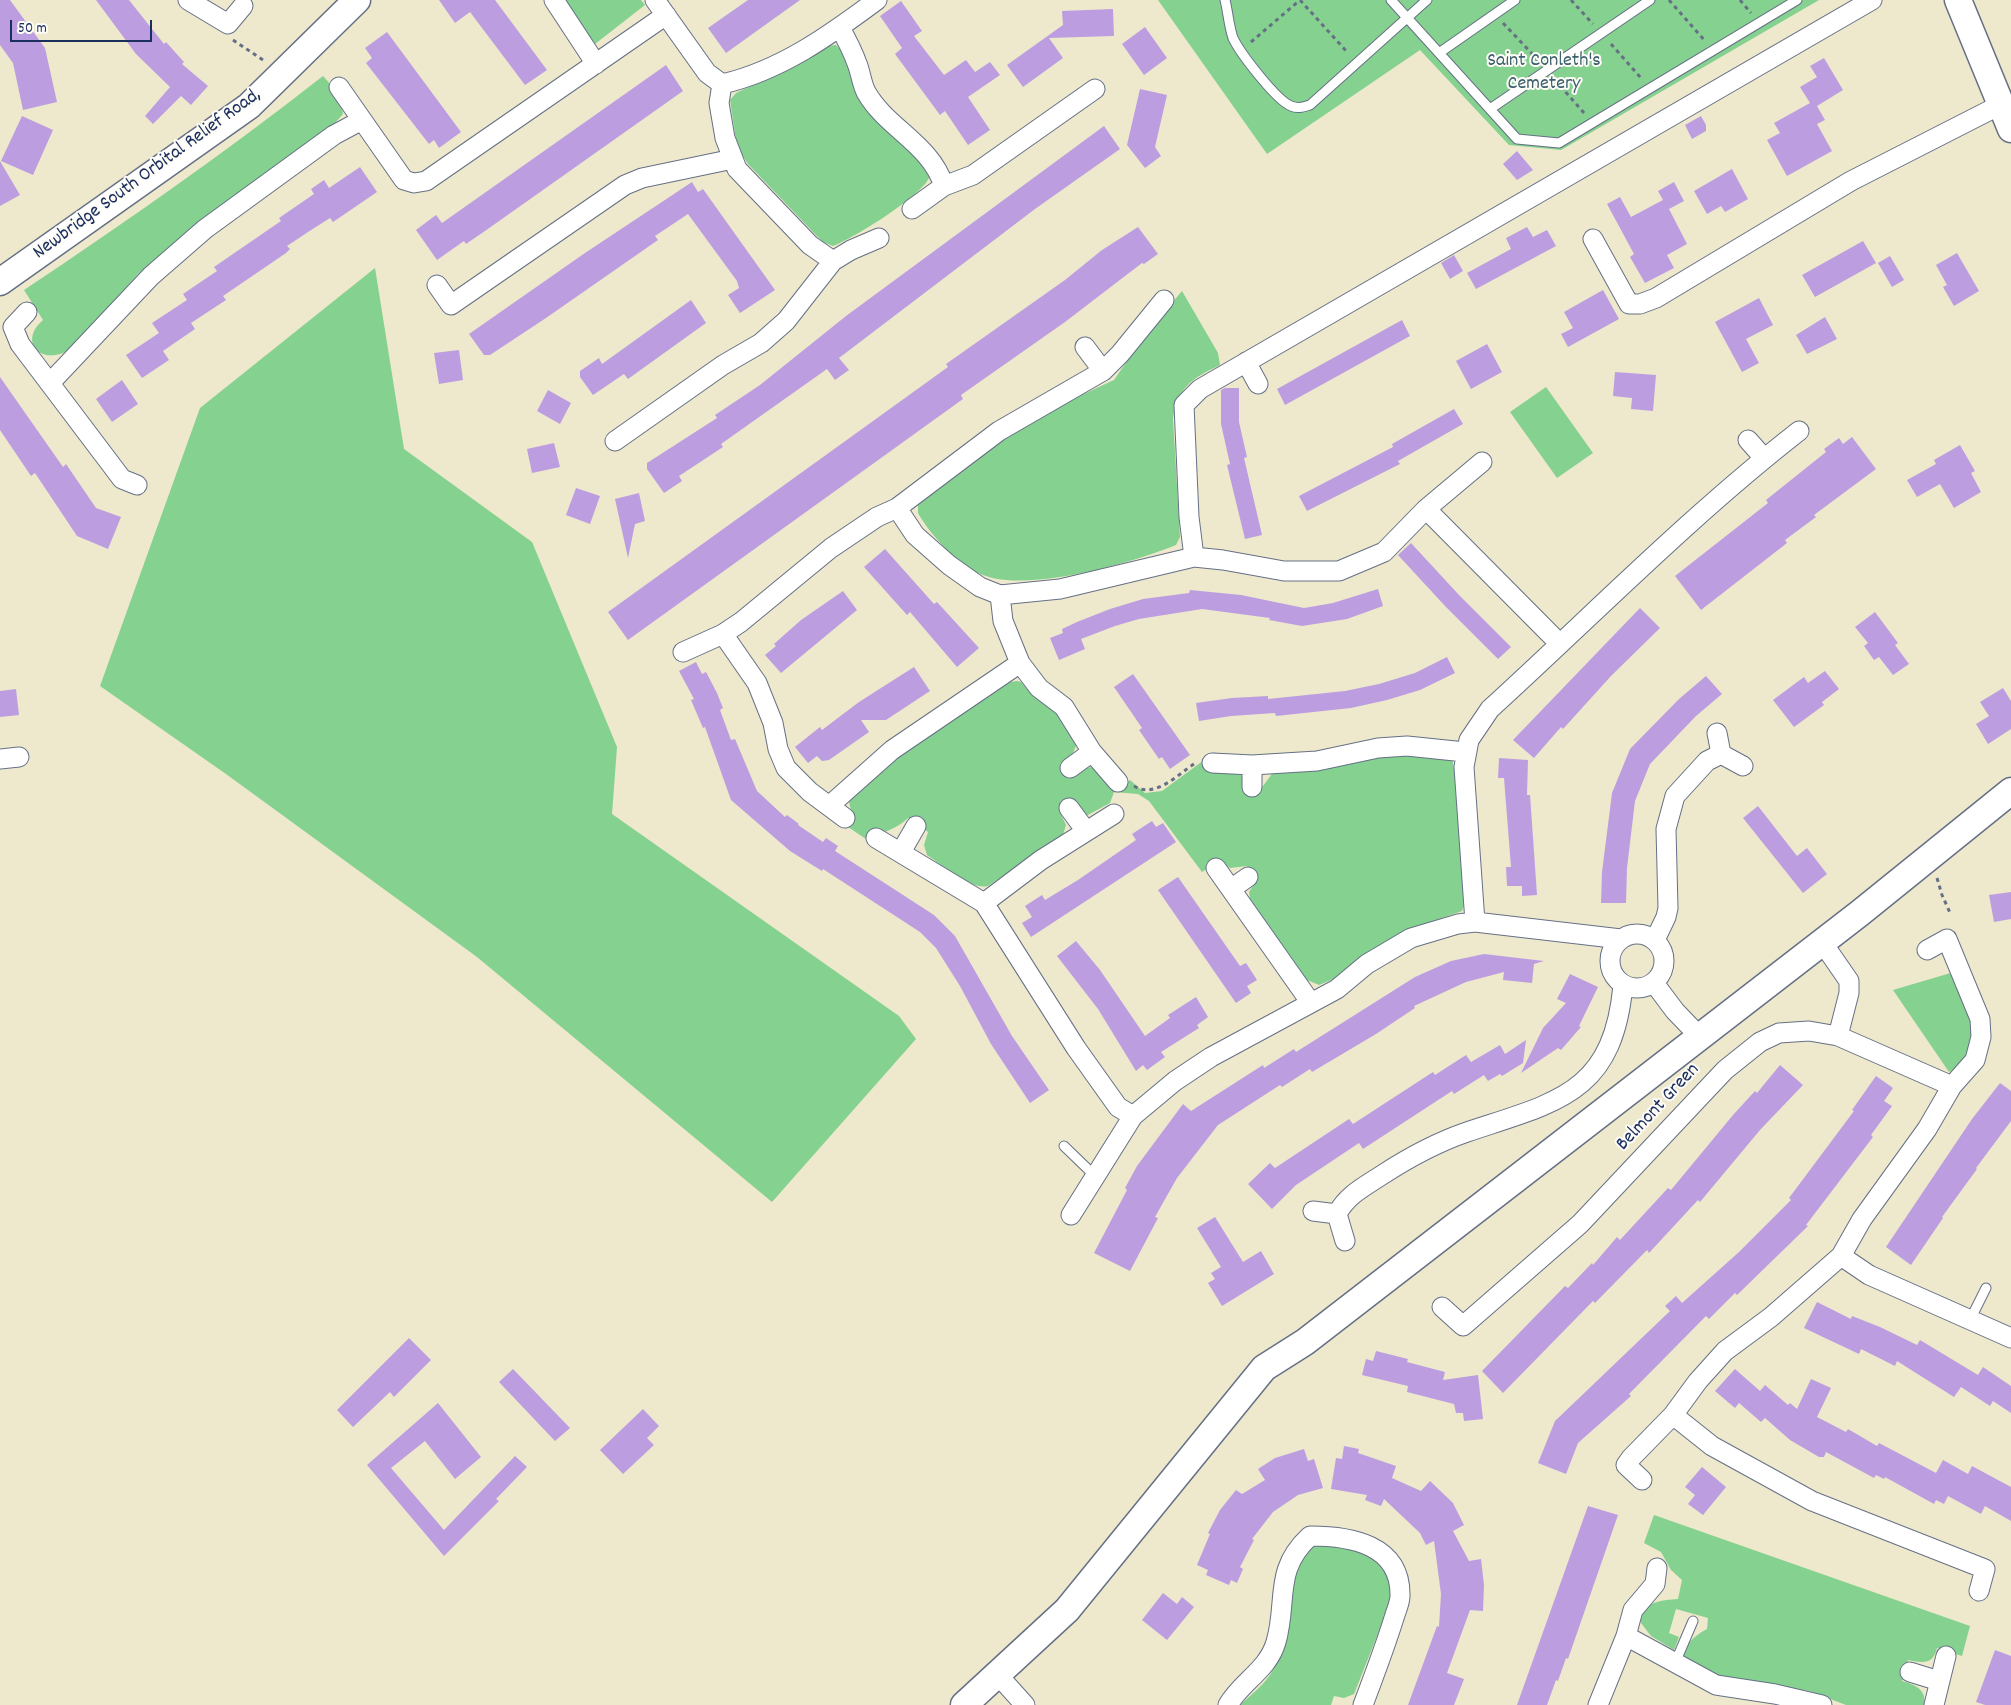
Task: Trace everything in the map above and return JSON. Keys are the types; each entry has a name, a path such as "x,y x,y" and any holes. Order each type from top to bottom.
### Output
{"street":[{"path":"188,0 228,24 242,6"},
{"path":"554,0 596,64"},
{"path":"722,84 743,79 781,63 840,28 877,0"},
{"path":"1194,557 1189,517 1184,406 1200,389 1872,0"},
{"path":"1958,0 2011,129"},
{"name":"Newbridge South Orbital Relief Road,","path":"0,282 249,106 350,2"},
{"path":"339,87 404,180 414,183 426,180 596,64 661,7 708,73 722,84"},
{"path":"840,28 849,45 866,92 880,110 924,151 938,169 944,186"},
{"path":"722,84 719,103 725,138 737,169 810,245 833,261"},
{"path":"912,209 944,186 973,175 1094,88"},
{"path":"1593,239 1628,304 1640,304 1656,298 1852,181 2002,104"},
{"path":"50,383 151,276 205,229 334,135 362,120"},
{"path":"437,285 451,305 624,185 642,178 733,159"},
{"path":"615,441 723,365 760,343 786,321 833,261 851,250 879,238"},
{"path":"683,652 723,634 832,548 877,517 897,508 998,431 1103,371 1120,354 1164,300"},
{"path":"27,312 13,327 20,344 122,479 137,485"},
{"path":"1085,347 1103,371"},
{"path":"1246,362 1258,384"},
{"path":"1475,922 1464,767 1465,752 1476,726 1490,710 1560,644 1764,458 1799,431"},
{"path":"1748,440 1764,458"},
{"path":"897,508 915,534 949,566 980,587 1000,595 1060,589 1194,557 1224,560 1284,571 1339,571 1384,552 1426,509 1482,462"},
{"path":"1426,509 1560,644"},
{"path":"1000,595 1003,621 1020,663 1039,688 1064,707 1092,752 1118,782"},
{"path":"723,634 757,682 786,768 845,818"},
{"path":"829,806 892,750 1020,663"},
{"path":"1717,733 1721,754"},
{"path":"1212,763 1252,765 1316,761 1388,747 1429,747 1465,752"},
{"path":"1070,768 1092,752"},
{"path":"1721,754 1743,766"},
{"path":"1655,940 1666,918 1668,908 1666,829 1675,796 1707,760 1721,754"},
{"path":"0,759 19,757"},
{"path":"1252,765 1252,787"},
{"path":"964,1705 1067,1610 1264,1368 1305,1342 1822,942 2011,791"},
{"path":"1069,808 1086,831"},
{"path":"984,903 1041,860 1114,814"},
{"path":"901,852 916,826"},
{"path":"876,838 984,903 1076,1048 1118,1107 1133,1116"},
{"path":"1216,868 1311,1003"},
{"path":"1231,889 1248,877"},
{"path":"1071,1215 1133,1116 1175,1081 1211,1057 1338,989 1367,964 1411,938 1458,924 1475,922 1621,939 1638,934 1655,940 1664,954 1663,970 1654,983 1638,989 1623,985 1611,971 1610,954 1621,939"},
{"path":"1642,1480 1626,1464 1673,1415 1698,1381 1725,1351 1771,1318 1841,1256 1862,1219 1927,1129 1952,1086 1975,1060 1981,1037 1980,1020 1947,939 1927,950"},
{"path":"1822,942 1848,981 1849,993 1838,1036"},
{"path":"1654,983 1675,1011 1699,1036"},
{"path":"1337,1214 1349,1196 1400,1164 1464,1134 1545,1106 1579,1085 1603,1059 1610,1046 1620,1014 1623,985"},
{"name":"Belmont Green","path":"1442,1307 1463,1326 1580,1224 1725,1070 1760,1042 1779,1033 1809,1031 1838,1036 1952,1086"},
{"path":"1313,1211 1337,1214"},
{"path":"1337,1214 1345,1241"},
{"path":"1841,1256 1869,1274 2011,1338"},
{"path":"1673,1415 1712,1446 1812,1501 1985,1569 1979,1591"},
{"path":"1228,1705 1232,1697 1254,1678 1276,1642 1286,1570 1298,1547 1310,1536 1336,1536 1363,1542 1384,1554 1398,1575 1400,1597 1363,1705"},
{"path":"1598,1705 1626,1636 1633,1610 1662,1579"},
{"path":"1626,1636 1674,1664 1716,1685 1791,1697 1822,1705"},
{"path":"1934,1705 1946,1656"},
{"path":"1910,1672 1939,1681"},
{"path":"997,1674 1025,1705"}],"lane":[{"path":"1225,0 1233,37 1242,51 1277,96 1289,105 1297,108 1310,105 1426,0"},
{"path":"1391,0 1517,140 1559,143 1796,0"},
{"path":"1439,53 1515,0"},
{"path":"1490,109 1650,0"},
{"path":"1064,1146 1096,1176"},
{"path":"1970,1320 1986,1288"},
{"path":"1674,1664 1693,1621"}],"path":[{"path":"1242,51 1300,0 1357,63"},
{"path":"1669,0 1713,50"},
{"path":"231,39 263,60"},
{"path":"1118,782 1126,778 1136,788 1144,791 1155,790 1212,752 1212,763"},
{"path":"1935,870 1942,895 1951,915"}],"green space":[{"path":"565,0 641,0 645,5 595,44"},
{"name":"Saint Conleth's Cemetery","path":"1158,0 1819,0 1561,150 1509,145 1420,50 1267,154"},
{"path":"836,45 841,50 861,99 925,166 929,178 913,196 900,206 870,226 833,246 823,242 748,164 737,147 730,100 736,93 784,71 826,46"},
{"path":"323,76 341,102 343,114 334,124 267,172 138,274 75,346 64,353 53,355 37,351 33,345 32,337 35,329 43,320 24,290 175,186"},
{"path":"375,268 404,449 532,542 617,747 612,814 899,1016 916,1039 772,1202 477,957 226,774 100,686 200,408"},
{"path":"1182,291 1218,353 1220,365 1194,379 1183,391 1175,408 1173,419 1180,537 1176,545 1133,560 1080,574 1026,580 1002,580 983,575 955,557 930,531 918,513 918,505 924,497 1036,416 1114,380 1145,335"},
{"path":"1546,387 1593,453 1557,478 1510,412"},
{"path":"1010,682 1021,682 1026,688 1056,710 1078,741 1073,753 1065,761 1083,769 1091,767 1125,783 1130,780 1145,793 1162,791 1215,752 1216,769 1240,772 1244,778 1246,788 1263,786 1274,771 1399,749 1452,758 1459,796 1466,900 1462,911 1413,928 1371,950 1338,977 1319,985 1307,980 1250,899 1249,892 1257,880 1247,866 1230,868 1220,860 1202,872 1149,801 1138,794 1114,792 1110,803 1086,816 1071,802 1059,810 1066,825 1063,835 988,886 974,885 965,881 927,855 924,845 928,832 908,818 869,841 848,827 852,814 849,802 892,761"},
{"path":"1954,972 1973,1030 1973,1036 1963,1060 1949,1072 1893,990"},
{"path":"1654,1515 1970,1626 1962,1656 1937,1648 1933,1657 1927,1662 1908,1660 1902,1681 1922,1691 1924,1705 1846,1705 1809,1691 1722,1678 1683,1656 1686,1647 1692,1640 1707,1629 1708,1618 1676,1609 1669,1633 1679,1637 1674,1650 1651,1636 1641,1623 1641,1616 1648,1606 1659,1601 1678,1599 1682,1580 1671,1570 1661,1552 1644,1543"},
{"path":"1327,1542 1366,1551 1383,1567 1390,1584 1391,1601 1354,1694 1344,1698 1334,1696 1331,1705 1240,1705 1261,1686 1270,1675 1276,1662 1280,1650 1289,1591 1297,1565 1308,1549"}],"building":[{"path":"0,0 10,0 45,48 57,102 23,110 13,63 0,45"},
{"path":"96,0 129,0 164,44 166,42 184,62 182,64 208,86 191,105 181,96 153,124 145,116 170,87 136,54"},
{"path":"439,0 495,0 547,70 525,85 470,12 455,23"},
{"path":"748,0 800,0 726,53 708,28"},
{"path":"901,1 922,31 914,36 944,75 966,60 975,72 990,62 1000,75 968,97 990,130 968,145 945,111 940,115 895,54 902,48 880,16"},
{"path":"1113,9 1114,36 1049,38 1063,58 1023,87 1007,65 1063,25 1062,11"},
{"path":"1145,27 1167,58 1144,75 1122,44"},
{"path":"387,32 461,132 439,148 434,140 429,144 366,63 372,58 365,48"},
{"path":"1824,58 1843,90 1817,106 1825,120 1817,124 1832,151 1787,176 1767,140 1780,133 1774,123 1810,103 1800,87 1817,77 1810,66"},
{"path":"666,65 683,91 485,231 466,244 464,241 437,260 416,230 436,215 442,223"},
{"path":"1140,89 1167,95 1155,147 1161,156 1145,168 1127,145"},
{"path":"22,116 53,130 33,175 1,161"},
{"path":"1701,116 1706,125 1706,131 1692,139 1685,125"},
{"path":"1104,126 1120,149 1035,209 839,358 849,370 835,380 827,369 721,444 723,447 679,476 682,481 664,493 647,469 647,463 717,418 715,415 760,385 846,316"},
{"path":"1517,151 1533,170 1517,180 1503,164"},
{"path":"0,161 20,195 0,206"},
{"path":"360,167 377,192 333,222 330,218 287,246 290,249 286,253 223,296 226,300 191,323 195,329 163,351 169,360 142,378 126,355 159,333 152,323 187,300 183,294 217,271 214,267 281,221 279,218 314,194 311,189 324,180 329,188"},
{"path":"1732,169 1748,199 1725,212 1721,206 1707,214 1694,191"},
{"path":"692,182 698,192 703,189 775,290 740,313 728,295 739,288 737,281 688,214 655,236 658,240 546,318 490,355 484,355 469,334 585,253"},
{"path":"1674,182 1684,201 1669,209 1687,244 1667,255 1674,268 1645,283 1630,257 1634,254 1607,204 1620,197 1631,217 1663,200 1658,191"},
{"path":"1138,227 1158,254 1144,264 1142,263 1065,322 961,395 963,399 628,640 608,612 948,367 946,364 1065,280 1102,250"},
{"path":"1527,227 1533,237 1547,230 1556,246 1476,289 1467,273 1511,249 1506,238"},
{"path":"1863,241 1876,263 1815,297 1802,275"},
{"path":"1957,253 1979,291 1954,306 1943,287 1947,285 1936,265"},
{"path":"1454,255 1463,271 1450,279 1441,263"},
{"path":"1890,256 1904,280 1892,287 1878,263"},
{"path":"1603,290 1619,319 1568,347 1561,334 1573,328 1564,312"},
{"path":"1759,298 1773,325 1746,339 1759,363 1742,372 1715,322"},
{"path":"691,300 706,323 628,379 624,374 593,395 580,377 580,371 599,358 602,364"},
{"path":"1825,317 1837,339 1807,354 1796,335"},
{"path":"1402,320 1410,336 1285,405 1277,389"},
{"path":"1487,344 1502,372 1471,389 1456,361"},
{"path":"459,350 463,380 439,384 434,353"},
{"path":"1615,372 1656,375 1653,411 1631,409 1632,398 1613,396"},
{"path":"0,377 63,467 66,464 96,508 121,517 108,549 77,536 35,473 31,476 0,430"},
{"path":"122,380 138,404 112,422 96,399"},
{"path":"1225,388 1239,388 1239,422 1247,457 1244,458 1262,535 1245,539 1227,465 1230,464 1221,424 1221,390"},
{"path":"548,390 571,403 560,424 537,411"},
{"path":"1454,409 1463,424 1398,461 1400,464 1307,511 1299,496 1393,447 1392,444"},
{"path":"1852,437 1876,469 1814,515 1816,517 1785,540 1787,543 1701,610 1675,576 1768,503 1766,500 1826,452 1824,449 1839,438 1843,444"},
{"path":"554,443 560,467 532,473 527,449"},
{"path":"1960,445 1975,471 1971,473 1981,492 1954,508 1940,484 1917,497 1907,480 1936,464 1934,460"},
{"path":"576,488 600,496 590,524 566,515"},
{"path":"639,493 645,521 635,524 628,558 615,499"},
{"path":"1411,543 1511,647 1498,659 1398,555"},
{"path":"885,549 934,604 937,602 979,648 957,667 910,612 907,615 864,567"},
{"path":"1378,589 1383,606 1347,619 1302,626 1269,620 1270,618 1202,609 1139,619 1115,626 1081,639 1085,649 1059,660 1050,638 1063,633 1062,629 1110,609 1143,599 1189,593 1190,590 1241,595 1304,608 1333,603"},
{"path":"843,591 857,610 781,673 765,655 776,646 774,644 801,620"},
{"path":"1640,608 1660,628 1611,676 1563,729 1561,727 1534,758 1513,740"},
{"path":"1875,612 1898,643 1895,645 1909,664 1893,675 1879,657 1874,660 1864,646 1868,643 1855,627"},
{"path":"1447,657 1455,673 1420,690 1387,700 1351,708 1276,716 1275,713 1231,716 1199,721 1196,703 1232,698 1268,696 1268,699 1345,691 1379,684 1415,673"},
{"path":"696,662 702,674 706,672 717,693 723,708 720,710 731,740 735,739 757,791 785,817 787,815 823,842 826,838 838,846 835,851 934,915 955,936 1012,1036 1049,1090 1030,1103 991,1044 960,986 936,948 920,932 823,869 822,871 790,851 731,800 705,727 703,728 691,700 694,699 679,671"},
{"path":"914,667 930,691 886,720 861,720 869,732 829,760 822,761 817,756 808,763 795,747 820,727 822,730 859,702"},
{"path":"1825,671 1839,689 1822,702 1824,705 1794,727 1773,700 1804,677 1808,683"},
{"path":"1133,674 1190,755 1170,769 1162,757 1159,759 1139,730 1142,728 1114,687"},
{"path":"1706,676 1722,694 1696,716 1650,764 1635,801 1627,868 1626,903 1601,903 1602,872 1612,793 1630,749 1679,699"},
{"path":"2003,688 2011,701 2011,729 1988,744 1976,724 1989,716 1980,702"},
{"path":"16,689 19,715 0,717 0,691"},
{"path":"1499,758 1528,760 1527,795 1530,795 1537,895 1522,896 1522,886 1507,886 1506,867 1511,867 1504,778 1498,778"},
{"path":"1758,806 1797,856 1807,848 1827,874 1803,893 1743,818"},
{"path":"1152,821 1156,827 1163,823 1176,842 1031,937 1022,923 1032,917 1025,906 1042,895 1045,900 1078,880 1136,840 1132,834"},
{"path":"1178,877 1240,966 1246,963 1257,980 1247,986 1251,993 1236,1003 1158,890"},
{"path":"2011,892 2011,919 1994,922 1989,895"},
{"path":"1076,941 1100,970 1145,1036 1170,1018 1168,1015 1196,997 1208,1017 1197,1025 1199,1028 1161,1052 1165,1057 1147,1070 1143,1065 1136,1071 1098,1009 1057,956"},
{"path":"1484,954 1544,961 1534,964 1532,983 1503,980 1504,972 1466,982 1414,1006 1415,1008 1376,1034 1312,1072 1310,1069 1282,1087 1280,1085 1218,1125 1177,1178 1155,1217 1158,1218 1130,1271 1094,1253 1127,1190 1125,1188 1137,1166 1183,1104 1191,1111 1263,1065 1264,1068 1294,1049 1296,1052 1415,977 1451,961"},
{"path":"1570,974 1598,987 1579,1026 1581,1027 1561,1050 1558,1048 1521,1073 1543,1028 1566,1003 1557,999"},
{"path":"1526,1040 1523,1063 1502,1076 1500,1074 1488,1081 1484,1075 1454,1094 1452,1091 1363,1149 1359,1143 1296,1185 1272,1209 1248,1184 1270,1163 1275,1168 1349,1119 1353,1124 1433,1072 1435,1075 1466,1055 1471,1062 1500,1045 1505,1054"},
{"path":"1780,1065 1803,1085 1760,1130 1700,1202 1698,1200 1649,1253 1647,1250 1595,1303 1593,1301 1503,1393 1482,1371 1565,1286 1568,1288 1592,1263 1593,1265 1617,1237 1620,1240 1668,1188 1671,1190 1733,1115 1755,1091 1757,1093"},
{"path":"1876,1076 1893,1088 1884,1101 1892,1106 1871,1135 1873,1137 1806,1225 1808,1226 1737,1295 1735,1293 1709,1319 1706,1316 1629,1394 1631,1396 1578,1443 1566,1474 1538,1463 1555,1421 1670,1311 1665,1306 1676,1296 1682,1303 1739,1252 1791,1200 1789,1198 1854,1111 1852,1110"},
{"path":"2000,1083 2011,1091 2011,1121 1976,1168 1911,1265 1886,1247 1972,1119"},
{"path":"1215,1217 1243,1262 1261,1251 1274,1274 1222,1306 1208,1283 1215,1279 1211,1273 1221,1267 1197,1228"},
{"path":"1817,1302 1851,1319 1852,1316 1880,1327 1917,1345 1920,1340 1978,1375 1983,1367 2011,1386 2011,1413 1993,1401 1990,1406 1961,1387 1954,1397 1897,1361 1895,1366 1861,1349 1859,1354 1804,1328"},
{"path":"409,1338 431,1360 394,1397 390,1392 353,1427 337,1410"},
{"path":"1376,1351 1408,1359 1407,1362 1445,1372 1443,1380 1478,1375 1483,1419 1464,1421 1463,1413 1456,1413 1454,1404 1407,1392 1408,1386 1362,1375 1366,1359 1373,1361"},
{"path":"513,1369 570,1428 555,1441 499,1382"},
{"path":"1735,1369 1760,1391 1765,1385 1788,1405 1790,1403 1797,1409 1811,1379 1831,1388 1817,1417 1846,1432 1848,1429 1877,1446 1879,1443 1936,1473 1943,1460 1968,1474 1972,1466 2011,1487 2011,1521 1985,1506 1981,1514 1948,1496 1944,1504 1936,1500 1934,1504 1885,1477 1884,1479 1876,1475 1874,1478 1826,1452 1824,1457 1819,1457 1790,1440 1765,1418 1761,1422 1739,1403 1735,1408 1715,1391"},
{"path":"438,1403 481,1457 455,1479 425,1441 391,1468 444,1530 515,1456 527,1467 496,1499 499,1501 444,1556 367,1465"},
{"path":"643,1409 659,1426 647,1438 654,1445 623,1474 600,1450"},
{"path":"1344,1446 1359,1449 1358,1453 1396,1466 1392,1478 1421,1491 1430,1481 1453,1503 1464,1525 1453,1531 1469,1561 1481,1559 1484,1585 1483,1611 1470,1610 1447,1673 1464,1679 1454,1705 1408,1705 1437,1626 1439,1627 1441,1594 1434,1541 1426,1545 1420,1533 1384,1499 1381,1506 1365,1500 1367,1495 1331,1489 1336,1458 1342,1459"},
{"path":"1304,1449 1308,1461 1314,1459 1323,1488 1298,1495 1273,1512 1252,1539 1254,1540 1240,1567 1243,1569 1237,1583 1231,1580 1229,1585 1206,1575 1208,1570 1197,1565 1210,1534 1208,1533 1220,1510 1236,1490 1242,1494 1265,1480 1258,1469 1275,1458"},
{"path":"1702,1467 1726,1487 1703,1515 1688,1504 1695,1495 1685,1487"},
{"path":"1588,1506 1618,1515 1568,1659 1566,1658 1547,1705 1517,1705"},
{"path":"1163,1593 1177,1604 1182,1597 1194,1607 1167,1640 1142,1620"},
{"path":"1995,1650 2011,1656 2011,1705 1985,1705 1976,1702"}]}
